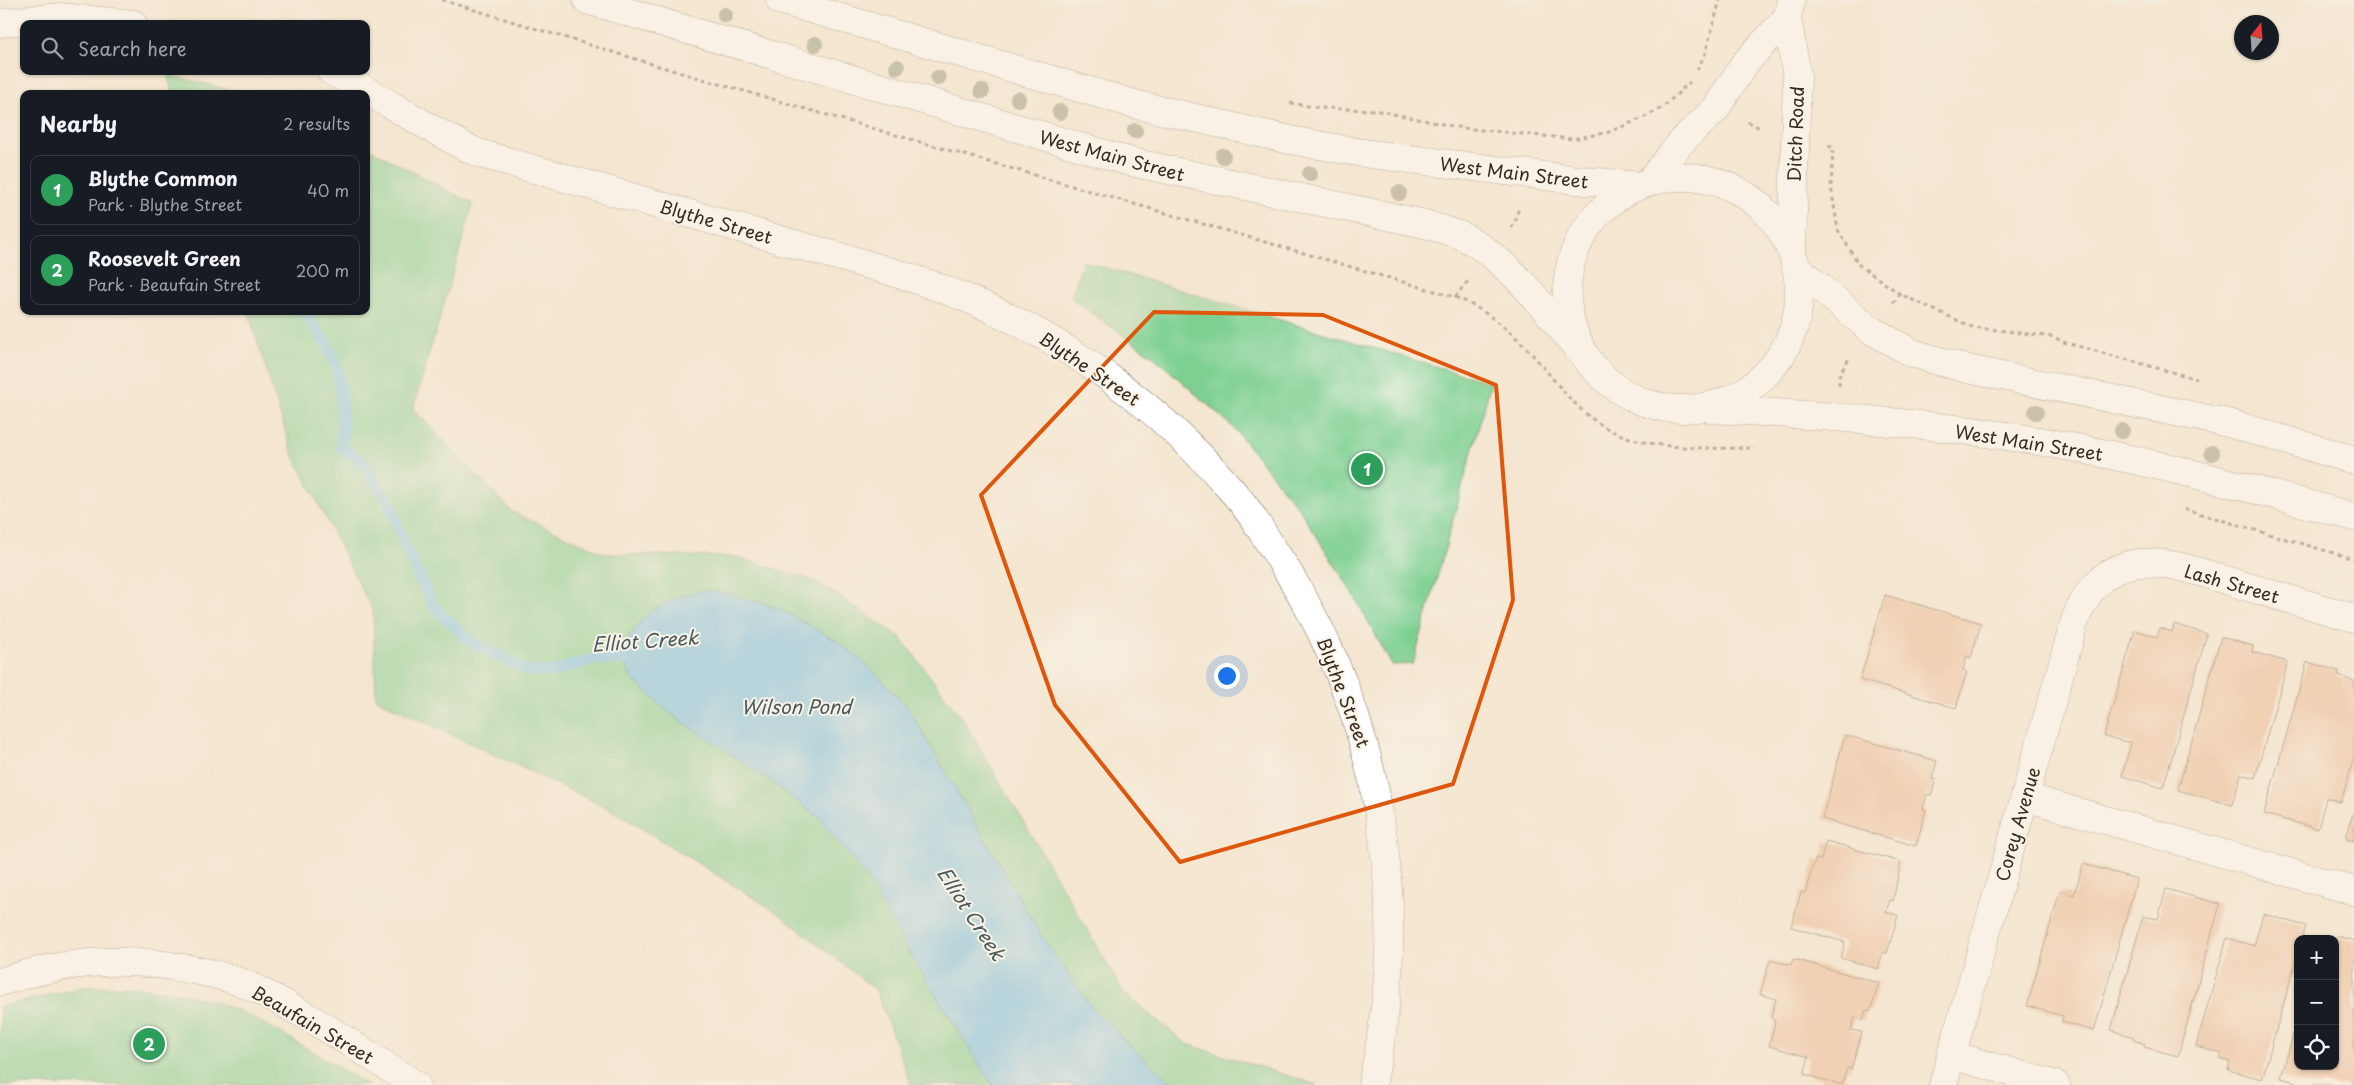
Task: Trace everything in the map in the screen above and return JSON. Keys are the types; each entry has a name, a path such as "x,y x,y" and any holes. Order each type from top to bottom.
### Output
{"street":[{"name":"West Main Street","path":"587,0 1131,162 1425,224 1461,236 1491,254 1515,277 1594,368 1623,393 1659,407 1836,417 1975,431 2064,446 2193,473 2354,517"},
{"name":"West Main Street","path":"780,0 1134,104 1290,140 1392,157 1644,184"},
{"name":"Ditch Road","path":"1644,184 1683,140 1715,110 1745,63 1789,9"},
{"name":"Ditch Road","path":"1698,409 1735,398 1766,375 1789,343 1799,306 1794,259 1797,76 1789,9"},
{"path":"30,20 60,17 91,20"},
{"path":"0,23 20,21"},
{"name":"Blythe Street","path":"339,75 369,90"},
{"name":"Blythe Street","path":"370,91 445,138 478,153 901,275 973,301 1047,337 1086,360 1132,394 1204,459 1237,496 1294,581 1334,657 1366,750 1389,880 1386,1002 1380,1050 1372,1085"},
{"path":"1594,368 1582,350 1573,330 1568,309 1567,287 1570,266 1577,245 1593,220 1620,196 1644,184 1668,178 1687,177 1725,185 1742,194 1765,211 1783,233 1794,259 1871,330 1894,345 1933,360 2228,423 2354,460"},
{"name":"Lash Street","path":"2109,572 2127,565 2148,562 2179,567 2354,618"},
{"name":"Corey Avenue","path":"1943,1085 2075,620 2084,598 2097,582 2109,572"},
{"path":"2025,797 2354,891"},
{"name":"Beaufain Street","path":"0,982 49,968 95,961 140,962 220,975 255,988 300,1012 416,1085"},
{"path":"1952,1055 2056,1085"}],"path":[{"path":"442,0 722,85 1455,297 1471,303 1511,333 1569,398 1596,422 1615,432 1668,445 1755,448"},
{"path":"1284,102 1320,108 1374,110 1462,128 1556,138 1590,137 1626,126 1663,107 1693,79 1705,54 1720,0"},
{"path":"1833,147 1831,186 1838,230 1859,265 1900,294 1972,326 2054,337 2063,342 2204,381"},
{"path":"1836,417 1840,373 1900,294"},
{"path":"2177,507 2354,559"}],"highlighted area":[{"path":"1154,312 1323,315 1496,385 1513,600 1453,784 1180,862 1055,705 981,495"}],"green space":[{"path":"167,75 232,90 173,90"},
{"path":"370,149 473,204 413,409 512,512 606,554 736,557 817,582 901,638 964,721 1125,994 1187,1044 1317,1085 911,1085 876,990 778,913 612,810 376,699 373,611 292,452 249,315 370,315"},
{"path":"1083,261 1491,383 1413,664 1392,665 1353,594 1300,510 1234,428 1154,357 1071,298"},
{"path":"125,986 202,998 231,1008 276,1031 368,1085 0,1085 0,1007 83,987"}],"water":[{"name":"Wilson Pond","path":"705,590 731,594 780,609 835,640 862,660 907,706 1044,940 1090,1005 1135,1051 1175,1085 992,1085 907,949 869,881 818,817 769,780 671,714 631,678 620,656 627,641 643,619 663,604"}],"building":[{"path":"1885,595 1981,623 1971,658 1967,656 1963,670 1967,672 1956,708 1860,680"},
{"path":"2174,624 2207,634 2163,788 2122,776 2131,743 2104,736 2135,630 2157,637 2160,628 2172,632"},
{"path":"2221,637 2253,646 2252,652 2288,662 2255,778 2241,774 2232,805 2178,790"},
{"path":"2307,662 2339,671 2338,676 2354,681 2354,757 2341,802 2326,798 2318,829 2264,814"},
{"path":"1845,735 1937,761 1932,779 1936,780 1931,795 1927,794 1923,809 1926,810 1916,846 1822,819"},
{"path":"2354,813 2354,841 2346,839"},
{"path":"1826,841 1901,862 1893,901 1890,900 1886,912 1898,915 1887,953 1883,952 1878,969 1841,958 1845,942 1791,927 1801,892 1805,893 1815,859 1821,860"},
{"path":"2083,864 2137,879 2094,1031 2062,1022 2063,1016 2027,1006 2060,891 2074,895"},
{"path":"2166,889 2220,904 2178,1056 2144,1047 2145,1044 2133,1040 2134,1037 2111,1030 2143,916 2158,919"},
{"path":"2263,914 2306,926 2303,935 2294,935 2294,968 2262,1079 2228,1070 2230,1062 2220,1059 2222,1053 2196,1046 2227,938 2254,946"},
{"path":"2339,937 2354,941 2354,1077 2352,1085 2306,1085 2281,1078 2294,1032 2294,1070 2339,1070"},
{"path":"1793,959 1879,983 1870,1012 1866,1010 1863,1020 1855,1018 1851,1030 1862,1032 1851,1069 1847,1068 1842,1085 1804,1074 1809,1057 1769,1046 1775,1022 1771,1017 1776,999 1760,994 1770,960 1791,965"}],"waterway":[{"name":"Elliot Creek","path":"307,315 330,351 334,361 340,385 342,448 361,461 388,500 407,551 434,607 471,642 528,671 553,672 591,660 637,659"}],"place":[{"name":"Blythe Common","path":"1367,469"},
{"name":"Roosevelt Green","path":"149,1044"}]}
